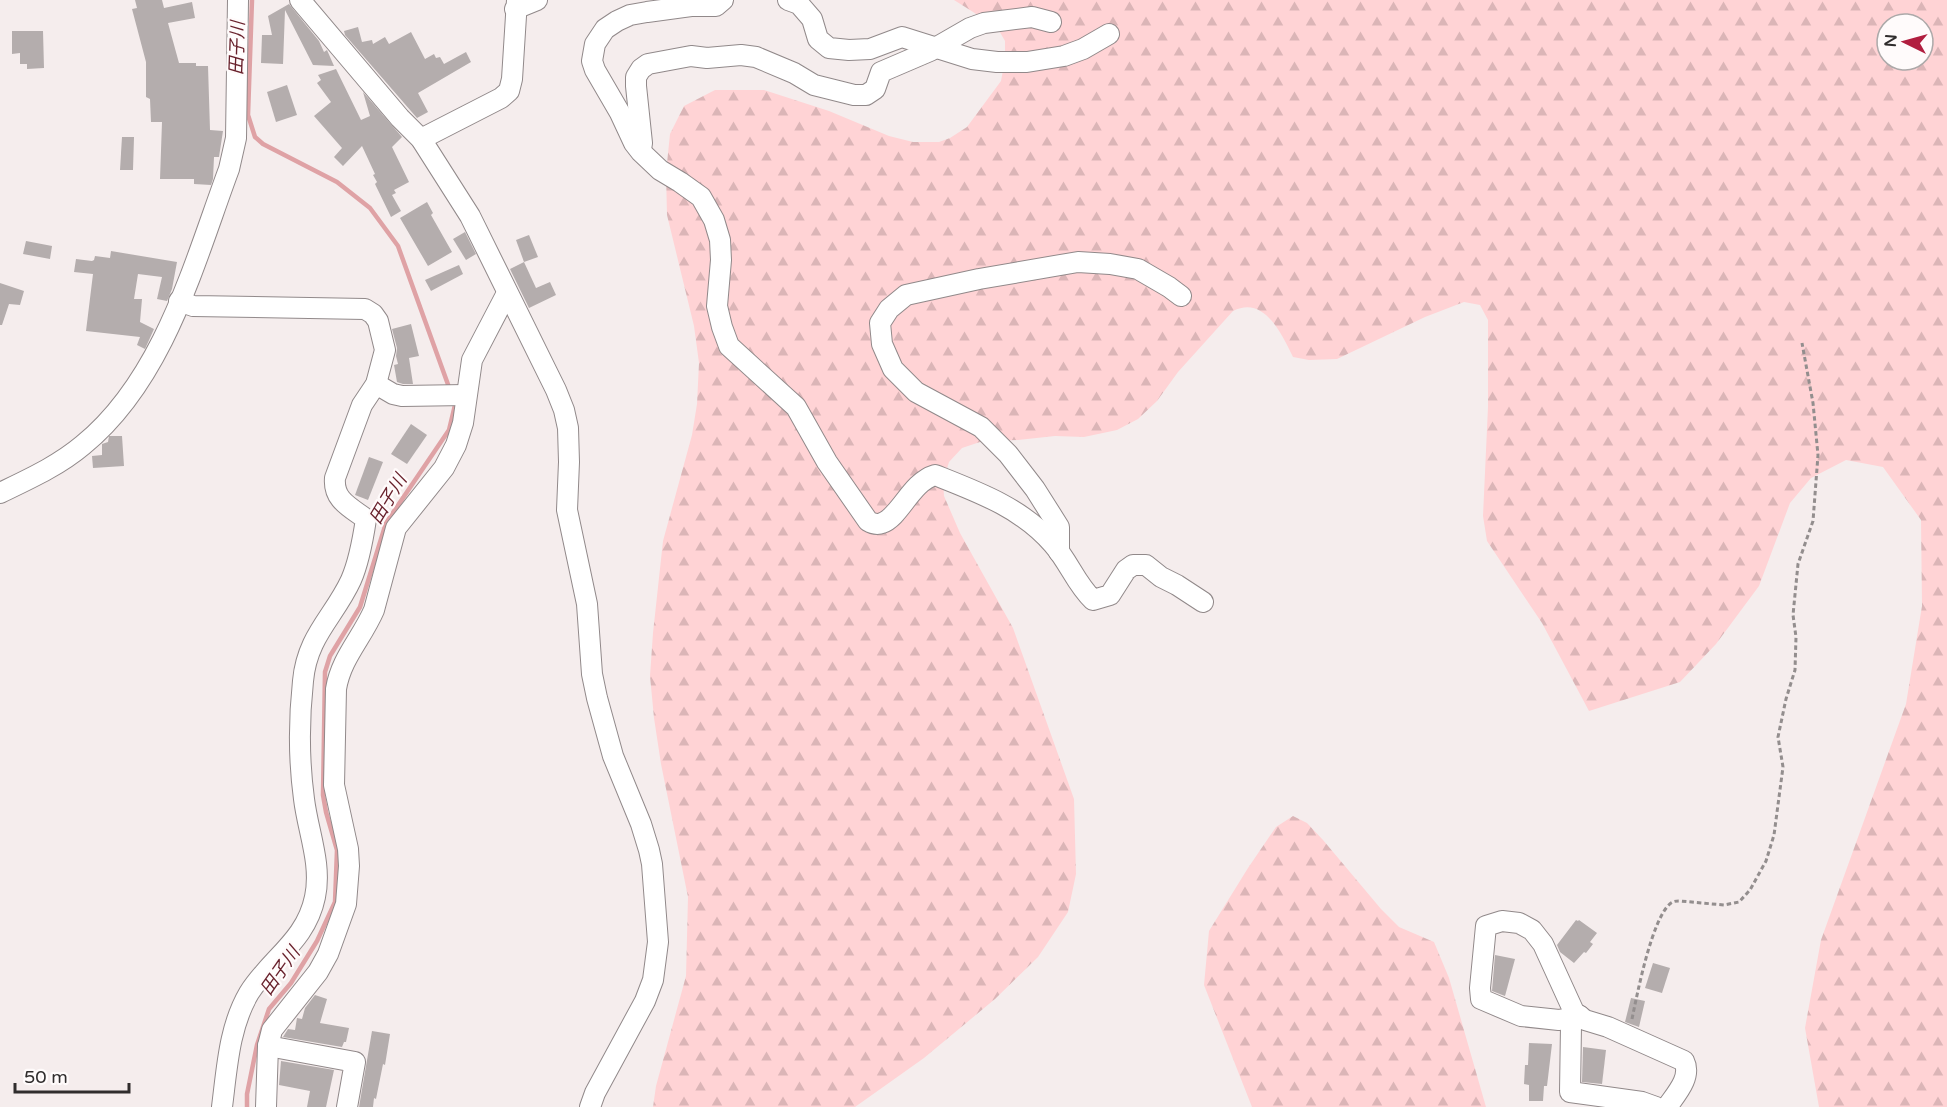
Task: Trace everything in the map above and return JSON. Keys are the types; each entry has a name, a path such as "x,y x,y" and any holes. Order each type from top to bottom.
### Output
{"street":[{"path":"0,493 62,461 84,444 123,404 153,360 179,301 234,151 238,0"},
{"path":"300,0 400,118 421,139 470,216 564,410 569,445 567,510 587,604 592,674 613,756 641,824 652,864 658,942 653,980 645,1001 624,1036 590,1107"},
{"path":"421,139 501,98 509,91 512,79 516,4 537,0"},
{"path":"723,0 716,6 691,3 630,15 617,21 605,29 595,44 592,61 634,143 660,170 701,197 714,220 720,240 721,260 717,306 729,346 796,407 827,462 868,521 875,525 884,523 927,477 935,475 980,493 1029,520 1059,552 1082,589 1093,600 1110,595 1126,570 1133,565 1146,565 1161,577 1203,602"},
{"path":"788,0 799,4 812,19 818,39 829,48 870,50 902,37 972,59 1028,62 1064,56 1083,49 1109,34"},
{"path":"641,152 636,77 648,64 692,56 756,57 794,72 814,85 854,95 867,95 875,89 882,72 970,28 984,23 1032,17 1051,22"},
{"path":"1059,552 1059,527 1035,489 1008,454 981,427 916,392 893,369 882,344 880,323 889,309 906,295 1078,262 1138,269 1181,296"},
{"path":"266,1107 268,1046 272,1030 318,972 328,954 346,904 348,849 334,785 338,676 342,664 374,610 396,528 451,457 461,432 472,360 507,293"},
{"path":"179,301 193,306 365,309 378,321 386,350 376,384 362,405 334,478 336,495 366,519 362,542 352,578 314,640 307,656 303,679 302,779 306,817 317,864 315,897 310,916 301,932 263,975 242,1007 229,1052 222,1107"},
{"path":"376,384 393,394 402,396 465,396"},
{"path":"1580,1016 1559,1020 1521,1016 1481,999 1486,926 1502,921 1518,923 1532,930 1543,944 1574,1012 1684,1061 1686,1066 1684,1080 1667,1107"},
{"path":"1580,1016 1571,1025 1570,1092 1642,1102 1656,1107"},
{"path":"268,1046 355,1062 347,1107"}],"path":[{"path":"1628,1036 1643,969 1659,921 1668,906 1672,902 1680,901 1724,905 1738,902 1750,890 1766,861 1774,835 1783,767 1778,737 1786,699 1796,670 1793,615 1798,564 1813,521 1817,466 1814,403 1802,343"}],"green space":[{"path":"954,0 1947,0 1947,1107 1819,1107 1805,1028 1821,940 1906,704 1922,606 1921,520 1883,467 1846,460 1811,478 1790,503 1759,586 1716,644 1680,682 1589,711 1542,623 1487,541 1483,516 1488,407 1488,320 1480,305 1464,302 1425,317 1337,359 1309,360 1293,357 1283,337 1270,319 1254,308 1244,307 1233,311 1178,372 1157,401 1138,419 1117,430 1084,437 1055,436 983,441 962,448 949,462 943,481 944,496 960,533 1013,628 1074,799 1076,874 1068,912 1038,957 995,999 924,1058 855,1107 653,1107 656,1086 686,976 688,897 661,764 650,676 663,541 692,435 697,404 699,363 694,326 667,215 666,173 670,134 684,106 715,90 764,90 829,111 889,136 913,142 939,142 967,127 1001,81 1005,60 1005,41 997,27"},
{"path":"1293,816 1307,823 1399,927 1434,942 1449,978 1486,1107 1252,1107 1204,985 1209,931 1276,827"}],"building":[{"path":"135,0 162,0 164,8 192,2 195,18 168,23 179,63 208,66 210,130 223,131 219,157 214,157 211,185 194,184 194,179 160,179 162,122 151,122 150,99 146,97 146,62 132,9 137,8"},
{"path":"289,4 319,41 324,52 327,50 334,66 313,65 285,10 283,64 261,63 262,35 272,35 268,16"},
{"path":"358,27 362,42 372,40 373,44 385,37 389,44 411,32 425,59 434,54 436,58 440,57 444,64 466,52 471,62 418,93 428,112 417,118 345,35 344,31"},
{"path":"12,31 43,31 44,68 27,69 27,64 20,64 20,53 12,54"},
{"path":"336,69 361,120 370,116 363,92 402,137 392,147 409,182 394,190 396,193 392,195 401,211 391,217 375,184 377,182 373,175 375,174 362,146 343,166 334,157 342,148 314,116 331,102 317,83 321,80 318,75"},
{"path":"287,85 297,115 276,122 267,92"},
{"path":"122,137 134,137 133,170 120,170"},
{"path":"427,202 433,213 431,215 452,252 428,266 400,218"},
{"path":"465,232 476,254 466,260 453,239"},
{"path":"529,235 538,257 524,262 516,240"},
{"path":"26,241 52,246 50,259 23,254"},
{"path":"111,251 177,262 172,289 167,301 157,299 162,277 138,274 134,299 142,299 140,322 154,329 145,349 137,345 140,337 86,331 93,274 74,272 76,259 92,261 95,256 110,258"},
{"path":"524,262 536,288 550,282 556,295 529,308 510,269"},
{"path":"459,265 463,274 431,291 425,280"},
{"path":"0,283 24,291 20,305 9,304 2,325 0,325"},
{"path":"411,324 419,356 409,358 413,384 403,384 397,382 394,365 398,364 397,348 392,329"},
{"path":"411,424 427,435 407,464 391,454"},
{"path":"109,436 122,436 124,466 93,468 92,456 102,455 102,444 108,442"},
{"path":"369,457 383,462 368,500 355,495"},
{"path":"1576,920 1597,933 1590,942 1593,944 1574,963 1560,952 1557,945"},
{"path":"1495,955 1515,959 1505,996 1492,991"},
{"path":"1653,963 1670,968 1662,993 1645,988"},
{"path":"315,995 327,999 320,1023 349,1028 346,1042 342,1047 283,1037 288,1029 295,1030 297,1018 302,1019 305,1008"},
{"path":"1631,998 1645,1001 1639,1027 1625,1022"},
{"path":"372,1031 390,1034 385,1065 383,1064 373,1107 359,1107"},
{"path":"1529,1043 1552,1044 1543,1101 1529,1101 1529,1085 1524,1084"},
{"path":"1583,1047 1606,1050 1602,1084 1582,1082"},
{"path":"281,1061 334,1070 326,1107 307,1107 310,1091 279,1085"}],"waterway":[{"name":"田子川","path":"252,0 248,115 255,137 263,144 337,182 370,208 398,246 450,390"},
{"name":"田子川","path":"247,1107 247,1094 257,1045 269,1009 291,983 317,941 335,902 337,850 323,795 325,672 330,656 360,607 386,523 449,430 455,405 453,401"}]}
